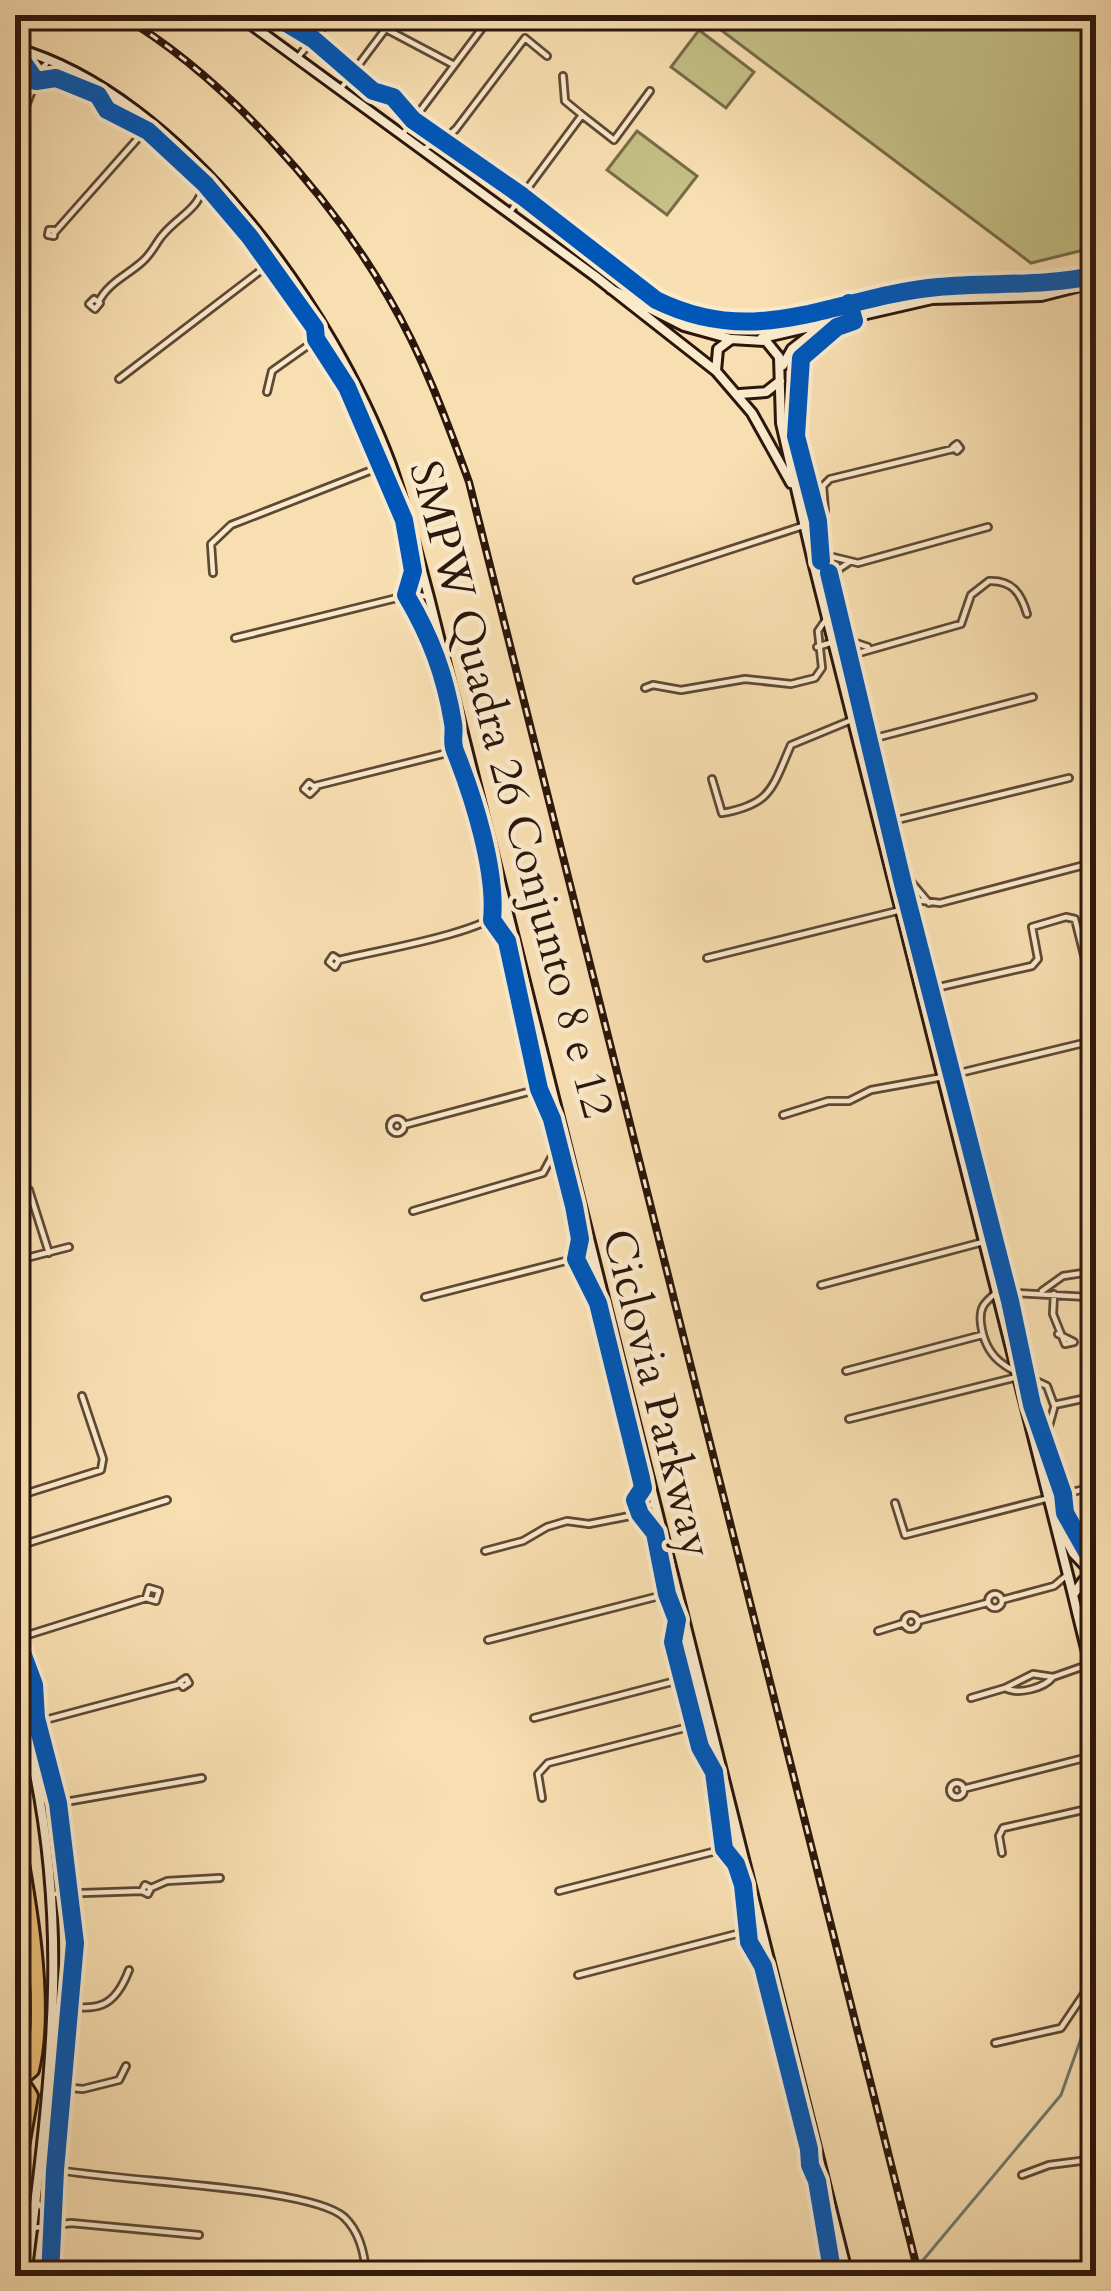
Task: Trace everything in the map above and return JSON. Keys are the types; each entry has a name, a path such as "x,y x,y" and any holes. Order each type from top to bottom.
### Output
{"highway":[{"path":"15,1825 30,1916 37,2026 34,2066 30,2074 15,2081"},
{"path":"15,1895 19,1972 15,2035"},
{"path":"15,2081 31,2096 15,2186"}],"street":[{"path":"238,15 716,371 764,432 797,495"},
{"path":"297,58 333,15"},
{"path":"340,90 396,15"},
{"path":"402,135 492,15"},
{"path":"386,29 454,65"},
{"path":"419,148 442,142 456,129 525,38 547,56"},
{"name":"SMPW Quadra 26 Conjunto 8 e 12","path":"15,48 96,84 141,116 206,175 327,332 390,463 429,597 655,1501 672,1593 709,1721 846,2276"},
{"path":"36,55 40,70"},
{"path":"15,143 40,70 50,61"},
{"path":"563,76 566,101 614,140 650,91"},
{"path":"509,213 582,115"},
{"path":"55,232 140,136 141,116"},
{"path":"438,162 442,142"},
{"path":"99,301 142,262 167,230 186,217 200,198 206,175"},
{"path":"119,379 274,260"},
{"path":"610,289 684,326 731,339 759,339 932,299 1041,296 1096,283"},
{"path":"736,393 754,396 781,374 792,349 830,323"},
{"path":"267,392 275,368 327,332"},
{"path":"716,371 718,349 731,339"},
{"path":"759,339 776,351 781,374 779,412 817,561 818,583 898,882 901,910 1096,1689"},
{"path":"637,580 805,526 824,515 827,480 953,449"},
{"path":"213,573 211,544 231,525 390,463"},
{"path":"818,583 848,563 988,527"},
{"path":"817,561 829,556 848,563"},
{"path":"817,561 835,570"},
{"path":"818,647 833,642 870,649 962,624 970,595 988,581 1016,589 1027,614"},
{"path":"413,593 425,582"},
{"path":"235,638 413,593 429,597"},
{"path":"645,688 681,690 745,679 791,684 819,674 818,631 827,618"},
{"path":"860,742 1033,697"},
{"path":"712,779 722,813 750,808 764,800 791,745 854,719"},
{"path":"315,786 456,751 464,740"},
{"path":"456,751 468,758"},
{"path":"878,818 897,820 1070,778"},
{"path":"882,833 897,820"},
{"path":"898,882 912,883 929,903 1096,862"},
{"path":"340,961 446,936 496,919 506,909"},
{"path":"707,958 901,910"},
{"path":"922,991 1032,966 1038,959 1032,927 1066,916 1075,920 1091,983"},
{"path":"496,919 509,923"},
{"path":"783,1115 1096,1040"},
{"path":"404,1125 541,1089 549,1080"},
{"path":"541,1089 552,1093"},
{"path":"413,1211 543,1173 563,1136"},
{"path":"15,1193 29,1190 49,1253"},
{"path":"821,1286 984,1241"},
{"path":"15,1261 69,1247"},
{"path":"425,1297 581,1257 591,1248"},
{"path":"581,1257 594,1262"},
{"path":"1040,1293 1063,1276 1096,1271"},
{"path":"1039,1460 1054,1405 1047,1386 1017,1376 993,1358 982,1335 982,1305 997,1292 1088,1297"},
{"path":"1054,1294 1058,1334"},
{"path":"846,1371 982,1335"},
{"path":"849,1419 1017,1376"},
{"path":"15,1475 18,1496 101,1469 103,1459 82,1396"},
{"path":"1054,1405 1096,1396"},
{"path":"895,1503 905,1535 1096,1486"},
{"path":"1048,1495 1073,1552 1096,1577 1072,1593"},
{"path":"15,1547 167,1500"},
{"path":"643,1513 655,1501"},
{"path":"485,1551 523,1541 567,1521 593,1524 643,1513 658,1516"},
{"path":"878,1631 904,1623 914,1629 918,1621 987,1603 993,1594 1002,1600 1054,1586 1067,1575"},
{"path":"1054,1586 1072,1593"},
{"path":"488,1640 672,1593"},
{"path":"15,1639 146,1598"},
{"path":"1077,1612 1094,1620 1085,1647"},
{"path":"1006,1688 1020,1691 1090,1664"},
{"path":"534,1718 687,1678 696,1671"},
{"path":"971,1698 1033,1674 1054,1677"},
{"path":"687,1678 699,1682"},
{"path":"27,1733 45,1720 180,1684"},
{"path":"15,1695 44,1813 55,2006 26,2276"},
{"path":"21,1714 45,1720"},
{"path":"542,1798 538,1774 548,1763 709,1721"},
{"path":"963,1789 1096,1755"},
{"path":"44,1813 54,1804 202,1778"},
{"path":"41,1798 54,1804"},
{"path":"1002,1853 999,1837 1003,1828 1096,1807"},
{"path":"724,1849 738,1835"},
{"path":"559,1891 724,1849 742,1854"},
{"path":"52,1894 142,1891 146,1885 220,1877"},
{"path":"748,1931 759,1920"},
{"path":"578,1975 748,1931 763,1935"},
{"path":"55,2006 91,2009 106,2004 120,1993 129,1970"},
{"path":"994,2043 1061,2028 1096,1976"},
{"path":"50,2086 96,2088 119,2080 126,2066"},
{"path":"1022,2175 1048,2165 1096,2159"},
{"path":"39,2166 273,2194 322,2205 344,2216 360,2240 366,2276"},
{"path":"36,2201 55,2223"},
{"path":"32,2228 55,2223 199,2235"},
{"path":"832,2273 844,2259"},
{"path":"822,2276 846,2276"}],"shaded area":[{"path":"701,15 1096,15 1096,247 1031,263"},
{"path":"699,30 754,72 726,108 671,67"},
{"path":"637,131 697,176 667,215 607,170"}],"waterway":[{"path":"919,2265 1061,2095 1096,1996"},
{"path":"910,2276 914,2271"}],"railway":[{"path":"120,15 159,40 235,104 337,219 413,342 469,482 919,2276"}],"cycle path":[{"path":"273,15 313,39 373,91 393,97 413,120 522,196 656,300 694,314 763,321 938,287 1096,275"},
{"name":"Ciclovia Parkway","path":"15,60 22,61 36,81 56,78 98,95 107,110 148,131 205,184 250,237 315,328 316,339 347,387 404,520 413,571 406,595 430,641 446,689 454,747 487,857 492,920 507,941 539,1089 552,1119 574,1206 580,1239 576,1259 598,1303 643,1488 635,1500 655,1533 677,1620 673,1642 700,1747 714,1772 724,1849 736,1864 743,1885 749,1942 763,1966 817,2181 833,2276"},
{"path":"821,561 818,521 796,436 801,358 837,327 854,321 849,303"},
{"path":"829,573 1032,1405 1063,1494 1065,1513 1096,1568"},
{"path":"15,1634 34,1685 36,1718 58,1803 75,1943 50,2276"}]}
